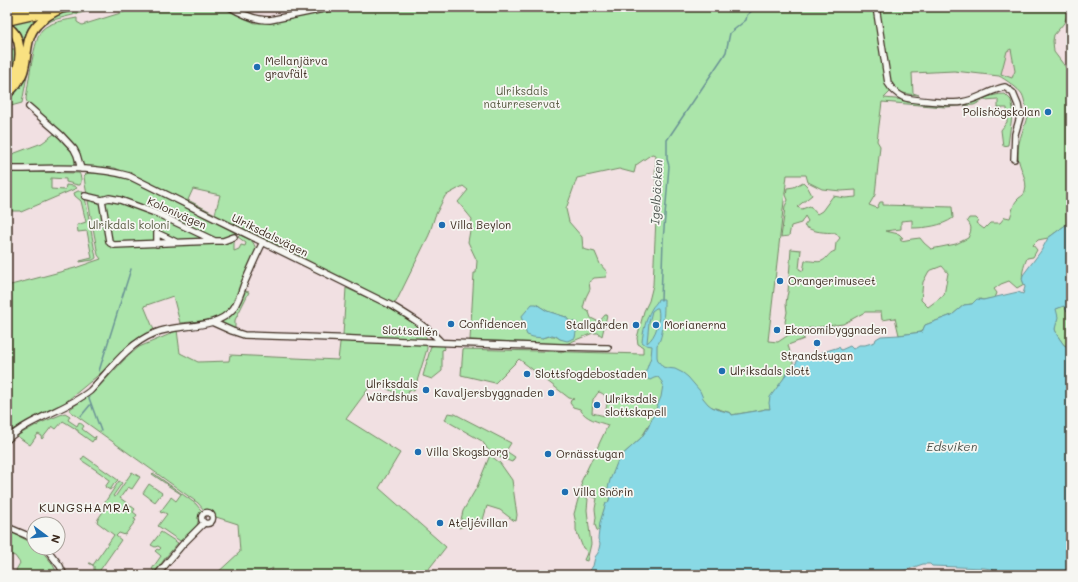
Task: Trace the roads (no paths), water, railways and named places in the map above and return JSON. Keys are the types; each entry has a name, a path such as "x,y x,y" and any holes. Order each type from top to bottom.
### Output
{"highway":[{"path":"8,20 33,7"},
{"path":"8,20 66,8"},
{"path":"7,94 20,78 25,64 29,40 36,25 46,17 66,8"},
{"path":"7,81 12,79 16,74 19,52 17,37 8,20"},
{"path":"7,87 20,78"}],"street":[{"path":"230,7 247,16 264,20 333,7"},
{"path":"876,7 888,82 891,88 904,98 961,103 976,99 992,91 1006,87 1013,93 1018,105 1020,117 1015,134 1014,159"},
{"path":"29,107 61,135 74,149 80,169"},
{"name":"Ulriksdalsvägen","path":"7,169 80,169 107,171 129,176 394,307 414,318 441,342"},
{"name":"Kolonivägen","path":"85,196 102,200 109,198 120,200 158,214 215,241"},
{"name":"Kolonivägen","path":"102,200 109,241 114,245 215,241"},
{"path":"190,229 191,242"},
{"path":"157,244 157,233 177,243"},
{"path":"215,241 223,241 234,237"},
{"path":"7,440 9,433 64,408 83,397 128,349 137,342 155,332 214,322 229,313 237,302 263,242"},
{"name":"Slottsallén","path":"214,322 244,335 608,348"},
{"path":"157,575 182,545 204,524"},
{"path":"7,527 26,535"},
{"path":"52,556 64,575"}],"water":[{"name":"Edsviken","path":"1071,221 1071,314 1064,306 1056,309 1058,317 1055,329 1064,345 1071,348 1071,571 1045,575 1002,575 991,569 984,568 932,566 930,564 923,564 891,575 590,575 590,570 598,553 600,544 598,539 600,522 606,503 608,503 610,498 608,497 607,492 610,480 619,458 641,438 648,428 661,397 662,382 658,377 650,380 646,378 645,374 651,357 652,346 646,345 642,342 648,317 658,299 664,299 664,316 661,336 657,345 658,361 663,367 675,369 688,377 700,391 703,398 712,407 731,413 732,415 770,409 770,397 786,374 801,358 806,358 812,355 820,355 820,353 839,347 841,350 850,346 853,349 859,345 875,342 876,339 881,336 922,332 925,325 952,315 964,305 972,304 977,299 983,300 1018,292 1023,294 1025,287 1022,279 1023,275 1041,251 1048,238","holes":["658,308 659,317 657,327 653,337 647,343 649,322 652,311"]},
{"path":"532,304 536,304 547,311 566,317 569,321 577,323 578,330 575,338 567,341 552,335 543,338 527,335 521,317"}],"waterway":[{"name":"Igelbäcken","path":"661,300 663,241 669,166 667,159 667,140 726,52 730,33 746,20 747,15 756,7"},
{"path":"99,371 131,269"},
{"path":"89,398 101,431"},
{"path":"81,416 91,404"}],"place":[{"name":"Mellanjärva gravfält","path":"257,67"},
{"name":"Polishögskolan","path":"1048,112"},
{"name":"Villa Beylon","path":"442,225"},
{"name":"Orangerimuseet","path":"780,281"},
{"name":"Confidencen","path":"451,324"},
{"name":"Stallgården","path":"636,325"},
{"name":"Morianerna","path":"656,325"},
{"name":"Ekonomibyggnaden","path":"777,330"},
{"name":"Strandstugan","path":"817,343"},
{"name":"Ulriksdals slott","path":"722,371"},
{"name":"Slottsfogdebostaden","path":"527,374"},
{"name":"Ulriksdals Wärdshus","path":"426,390"},
{"name":"Kavaljersbyggnaden","path":"551,393"},
{"name":"Ulriksdals slottskapell","path":"597,405"},
{"name":"Villa Skogsborg","path":"418,452"},
{"name":"Ornässtugan","path":"548,454"},
{"name":"Villa Snörin","path":"565,492"},
{"name":"Ateljévillan","path":"440,523"}],"district":[{"name":"KUNGSHAMRA","path":"85,508"}],"park label":[{"name":"Ulriksdals naturreservat","path":"522,97"},
{"name":"Ulrikdals koloni","path":"129,225"}]}
